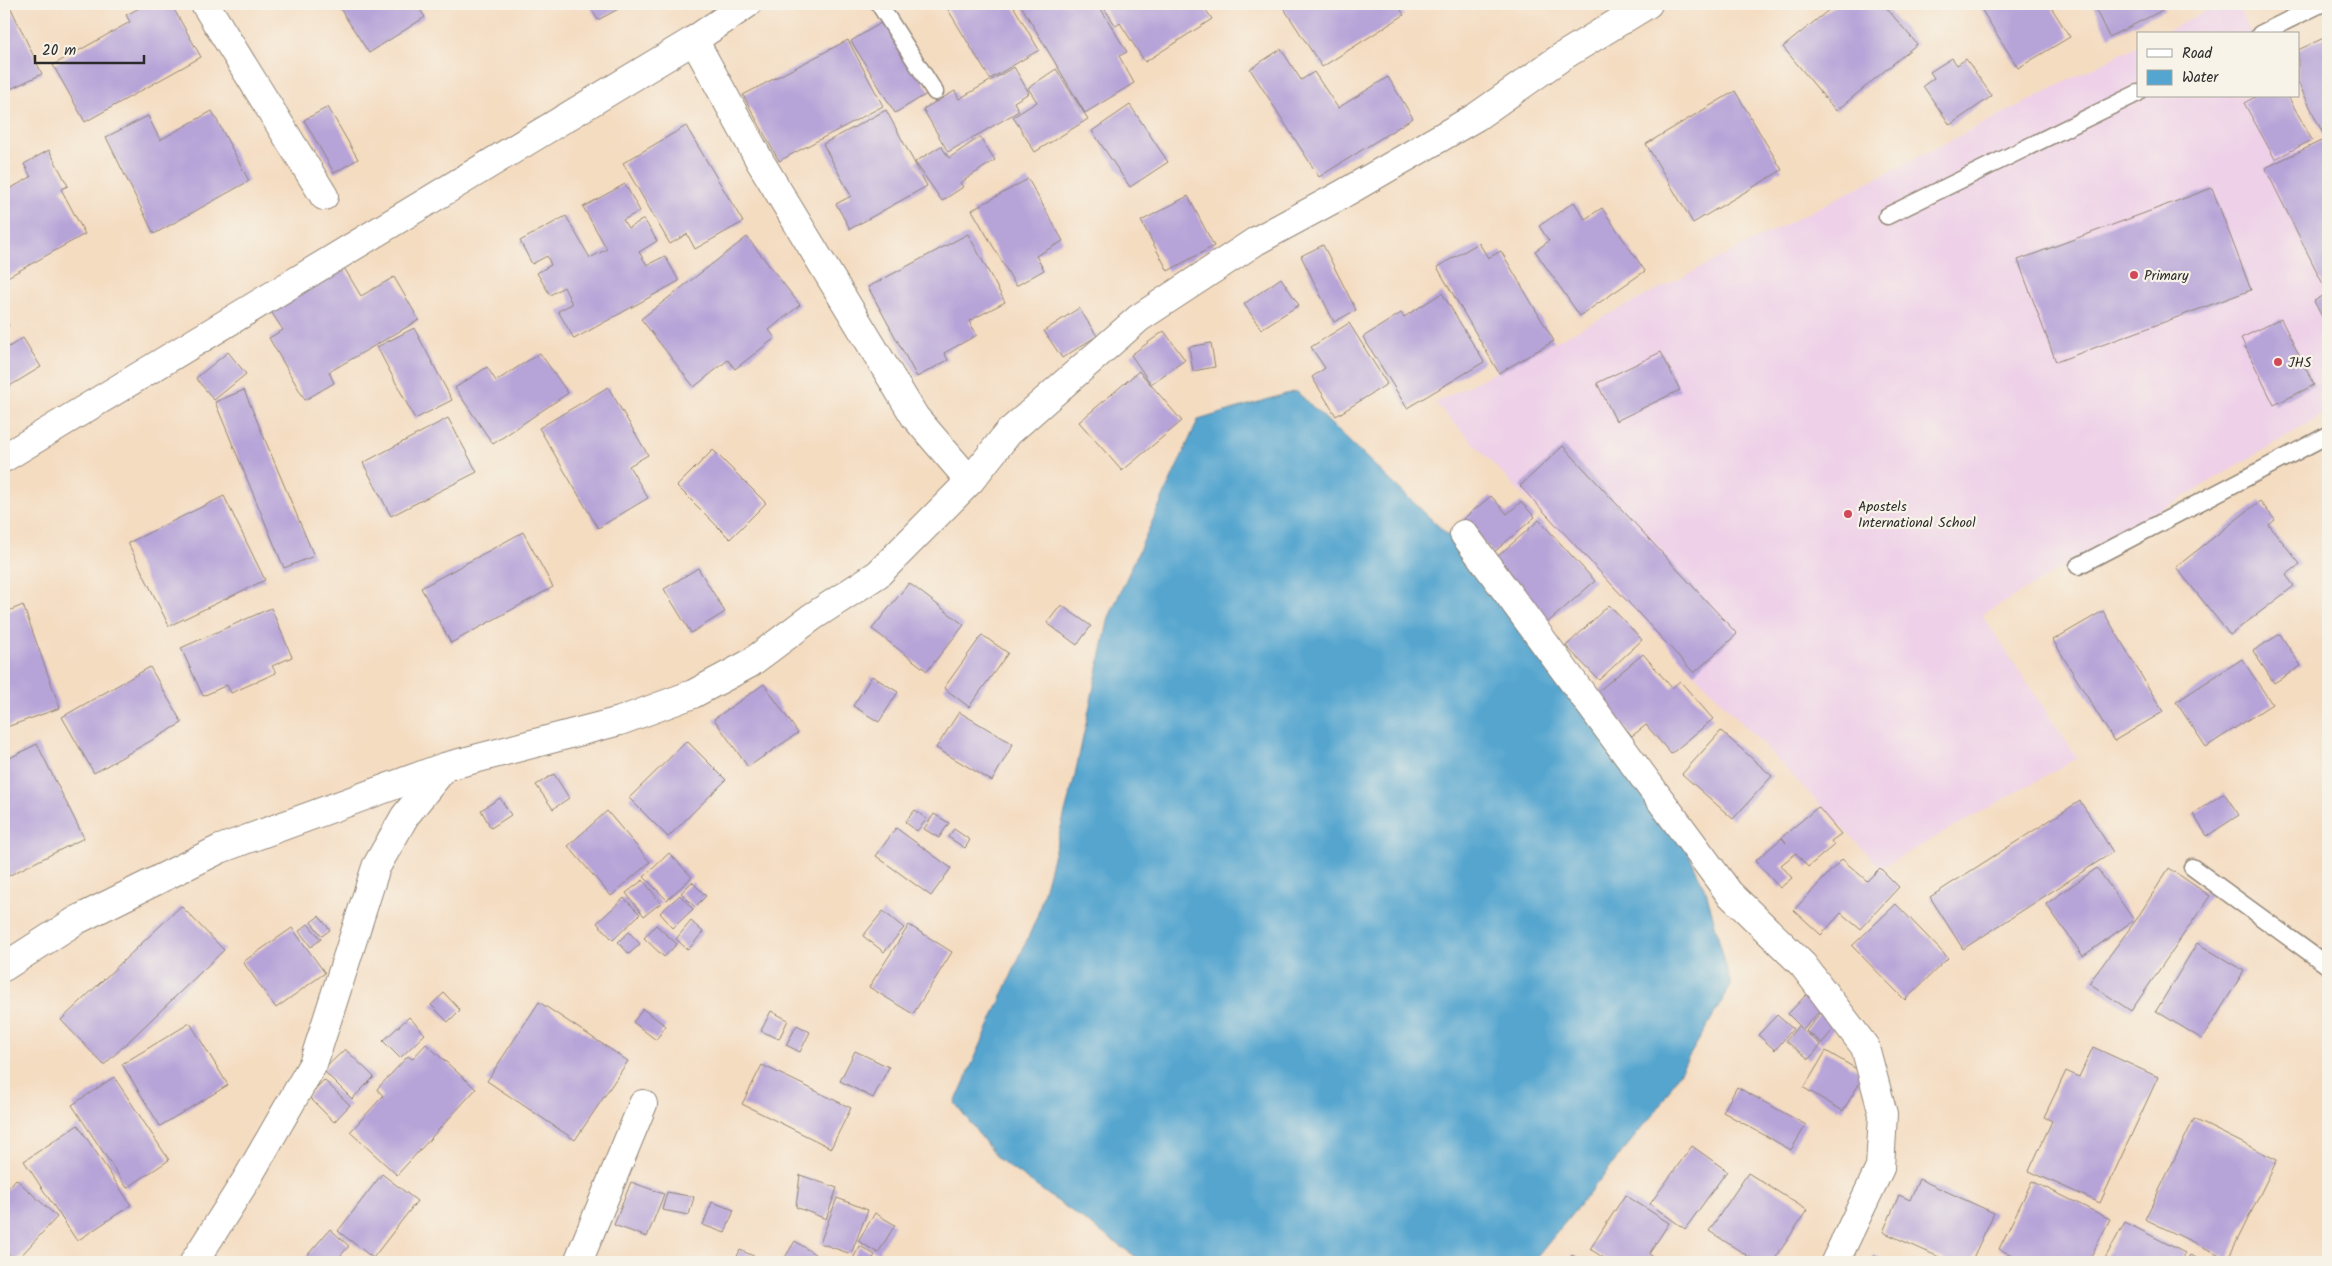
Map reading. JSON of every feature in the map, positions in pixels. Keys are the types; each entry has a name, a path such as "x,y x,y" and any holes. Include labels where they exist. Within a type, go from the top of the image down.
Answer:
{"street":[{"path":"205,4 324,196"},
{"path":"4,458 694,40 747,4"},
{"path":"4,967 77,920 220,848 444,767 620,721 693,694 749,664 812,617 878,574 970,481 1008,433 1139,318 1256,241 1341,195 1476,117 1563,56 1648,4"},
{"path":"694,40 761,163 915,417 970,481"},
{"path":"1464,534 1729,893 1803,965 1864,1047 1883,1114 1880,1168 1835,1262"},
{"path":"194,1262 248,1177 313,1064 376,866 405,816 444,767"},
{"path":"578,1262 643,1104"}],"lane":[{"path":"879,4 935,92"},
{"path":"2264,32 2321,4"},
{"path":"1887,216 2137,93"},
{"path":"2078,566 2328,435"},
{"path":"2192,867 2328,966"}],"shaded area":[{"path":"2220,4 2237,4 2250,32 2165,32"},
{"name":"Apostels International School","path":"2137,46 2137,98 2279,98 2328,209 2328,412 1982,615 2077,758 1881,868 1435,403"}],"water":[{"path":"1296,391 1486,571 1671,814 1707,894 1731,986 1659,1107 1533,1262 1143,1262 998,1159 955,1103 1037,917 1074,779 1109,617 1198,420"}],"building":[{"path":"4,4 9,4 42,74 4,92"},
{"path":"147,4 171,4 201,57 85,122 53,65 130,22 126,15"},
{"path":"337,4 416,4 425,17 369,53"},
{"path":"588,4 617,4 620,8 598,20"},
{"path":"954,4 1012,4 1039,50 990,79 947,8"},
{"path":"1020,4 1098,4 1127,52 1119,56 1134,83 1085,113"},
{"path":"1101,4 1202,4 1212,19 1145,62 1120,23 1116,26"},
{"path":"1281,4 1397,4 1404,15 1322,67"},
{"path":"1836,4 1883,4 1917,44 1836,111 1783,47"},
{"path":"1978,4 2049,4 2070,37 2018,68"},
{"path":"2093,4 2162,4 2165,9 2109,37"},
{"path":"886,20 930,92 895,113 851,41"},
{"path":"2328,36 2328,144 2300,86 2300,49"},
{"path":"848,40 883,106 779,161 743,95"},
{"path":"1281,49 1301,80 1314,72 1338,108 1388,77 1413,118 1319,177 1250,69"},
{"path":"1952,58 1957,65 1966,59 1992,96 1950,125 1923,86 1934,78 1930,72"},
{"path":"1014,67 1029,93 1014,102 1019,111 948,152 923,109 955,91 959,99"},
{"path":"1056,69 1088,119 1035,152 1013,117 1037,102 1028,88"},
{"path":"1735,91 1782,170 1693,223 1646,144"},
{"path":"2253,98 2289,98 2312,140 2275,159 2244,103"},
{"path":"1130,105 1168,162 1130,187 1092,131"},
{"path":"328,107 358,159 334,173 304,120"},
{"path":"886,110 927,186 850,229 836,204 851,196 823,144"},
{"path":"212,111 249,181 154,234 106,137 148,116 160,140"},
{"path":"686,126 743,222 695,249 687,234 670,244 623,163"},
{"path":"980,137 995,160 960,183 963,187 942,201 915,162 941,146 949,158"},
{"path":"2321,141 2328,155 2328,282 2323,284 2265,168"},
{"path":"49,150 68,186 61,189 85,234 4,279 4,192 31,177 24,164"},
{"path":"1028,179 1063,241 1036,256 1044,270 1016,286 972,210"},
{"path":"625,184 640,211 623,220 628,228 644,219 657,241 639,252 647,265 665,256 679,281 574,339 558,311 572,304 564,287 550,295 537,273 551,265 547,256 532,264 520,241 566,216 590,258 607,249 583,207"},
{"name":"Primary","path":"2212,188 2251,290 2056,362 2018,260"},
{"path":"1188,196 1214,246 1168,271 1141,221"},
{"path":"1574,202 1585,219 1602,208 1645,271 1580,316 1535,251 1549,241 1539,226"},
{"path":"968,234 1005,302 969,321 977,335 944,353 948,360 917,377 868,287"},
{"path":"747,237 800,305 769,330 775,338 735,369 728,360 694,387 641,319"},
{"path":"1479,243 1488,258 1501,251 1554,341 1499,373 1437,267"},
{"path":"1323,245 1356,310 1334,322 1301,256"},
{"path":"343,266 361,296 394,277 419,320 329,372 334,383 305,400 269,338 283,330 270,310"},
{"path":"1281,278 1299,305 1261,329 1244,304"},
{"path":"1442,293 1484,362 1407,408 1363,337 1401,313 1404,317"},
{"path":"2328,293 2328,329 2314,301"},
{"path":"1079,308 1097,336 1062,358 1044,331"},
{"path":"4,316 9,326 4,329"},
{"name":"JHS","path":"2281,319 2314,385 2274,405 2241,338"},
{"path":"1349,323 1387,384 1336,416 1312,377 1325,368 1311,347"},
{"path":"414,328 452,400 415,419 377,347"},
{"path":"1164,331 1185,360 1151,384 1131,355"},
{"path":"23,338 41,367 8,387 4,380 4,350"},
{"path":"1211,343 1215,367 1193,371 1189,347"},
{"path":"228,352 246,374 214,400 196,378"},
{"path":"1661,352 1680,390 1616,421 1597,383"},
{"path":"540,353 568,393 493,444 455,388 487,367 496,381"},
{"path":"1139,371 1182,421 1122,471 1079,422"},
{"path":"608,387 648,455 629,466 648,498 598,528 539,428"},
{"path":"244,390 314,556 284,568 215,402"},
{"path":"448,418 477,472 391,516 363,463"},
{"path":"1563,446 1737,634 1694,673 1520,486"},
{"path":"713,450 766,503 730,539 677,486"},
{"path":"224,496 265,580 169,626 128,543"},
{"path":"1491,496 1507,514 1521,502 1535,517 1493,553 1463,519"},
{"path":"2260,501 2275,520 2269,525 2300,564 2286,575 2294,586 2230,635 2176,567"},
{"path":"1539,520 1595,581 1547,623 1491,562"},
{"path":"523,532 553,587 451,643 421,588"},
{"path":"698,568 725,612 691,633 664,589"},
{"path":"909,583 964,625 927,671 872,629"},
{"path":"23,605 60,708 4,728 4,662 6,661 4,655 4,613"},
{"path":"1061,605 1091,626 1077,645 1047,623"},
{"path":"1609,605 1642,640 1599,680 1566,646"},
{"path":"271,608 292,657 272,666 276,673 231,693 227,685 203,696 181,648"},
{"path":"2103,611 2163,712 2114,741 2053,640"},
{"path":"2280,634 2301,666 2274,683 2253,651"},
{"path":"982,635 1008,653 969,707 944,688"},
{"path":"1643,654 1672,688 1680,681 1713,719 1671,754 1646,725 1632,736 1596,693"},
{"path":"2242,659 2272,704 2206,747 2176,702"},
{"path":"150,667 182,723 94,773 62,717"},
{"path":"872,676 898,692 879,722 853,706"},
{"path":"764,684 798,733 748,767 714,719"},
{"path":"959,712 1013,744 992,781 936,748"},
{"path":"1721,731 1772,776 1733,819 1682,774"},
{"path":"687,741 726,780 668,837 629,798"},
{"path":"37,744 84,838 4,878 4,761"},
{"path":"554,774 569,798 553,809 536,785"},
{"path":"2224,793 2239,815 2207,836 2193,814"},
{"path":"500,798 511,815 491,828 481,810"},
{"path":"2080,801 2113,852 1963,949 1930,897"},
{"path":"1818,807 1841,834 1831,841 1834,845 1808,867 1796,853 1781,865 1792,878 1780,888 1755,861 1782,838 1786,843 1782,837"},
{"path":"915,810 927,819 917,831 905,822"},
{"path":"607,811 650,862 611,896 568,846"},
{"path":"934,814 949,823 939,838 924,829"},
{"path":"896,828 951,868 931,896 876,856"},
{"path":"954,829 970,840 965,848 948,837"},
{"path":"669,853 692,877 667,900 644,877"},
{"path":"1842,859 1867,881 1880,868 1899,887 1860,929 1841,913 1821,935 1794,910"},
{"path":"2097,868 2134,920 2083,956 2046,904"},
{"path":"2169,868 2210,896 2131,1011 2089,983 2136,920"},
{"path":"643,880 661,903 644,916 626,893"},
{"path":"692,882 706,896 695,907 681,893"},
{"path":"680,895 693,909 673,928 660,913"},
{"path":"624,898 640,914 613,940 597,923"},
{"path":"1896,904 1948,958 1905,1000 1852,946"},
{"path":"181,906 224,950 104,1065 61,1020"},
{"path":"883,911 904,928 884,952 863,936"},
{"path":"319,916 330,930 322,936 311,922"},
{"path":"691,921 703,932 688,950 676,939"},
{"path":"308,924 321,939 311,947 299,931"},
{"path":"656,925 677,944 664,957 644,938"},
{"path":"909,925 952,952 913,1014 869,987"},
{"path":"292,928 325,973 276,1008 243,962"},
{"path":"629,932 640,944 629,954 618,942"},
{"path":"2197,943 2244,971 2202,1039 2156,1011"},
{"path":"444,993 460,1010 448,1022 431,1005"},
{"path":"1806,995 1822,1009 1803,1029 1788,1014"},
{"path":"539,1002 628,1061 575,1140 487,1081"},
{"path":"643,1009 666,1026 656,1040 633,1022"},
{"path":"771,1011 788,1020 779,1039 761,1031"},
{"path":"1820,1013 1836,1026 1822,1043 1806,1031"},
{"path":"1777,1015 1793,1029 1775,1050 1758,1035"},
{"path":"409,1017 425,1034 400,1058 383,1041"},
{"path":"190,1023 228,1085 160,1126 122,1064"},
{"path":"797,1025 810,1032 800,1052 786,1045"},
{"path":"1798,1026 1821,1045 1809,1059 1786,1041"},
{"path":"426,1044 476,1089 397,1175 350,1132 383,1096 377,1089 408,1056 412,1059"},
{"path":"2093,1047 2158,1077 2100,1203 2029,1171 2052,1121 2044,1117 2066,1071 2079,1077"},
{"path":"345,1049 374,1077 352,1099 323,1070"},
{"path":"855,1051 889,1067 873,1098 840,1081"},
{"path":"1826,1051 1865,1074 1843,1111 1804,1088"},
{"path":"762,1065 851,1108 831,1148 742,1104"},
{"path":"114,1077 169,1160 127,1188 72,1105"},
{"path":"324,1080 350,1105 334,1122 308,1096"},
{"path":"1737,1087 1806,1125 1791,1150 1723,1112"},
{"path":"2194,1119 2277,1160 2228,1259 2145,1219"},
{"path":"78,1125 131,1205 77,1241 24,1161"},
{"path":"1692,1146 1727,1171 1685,1229 1650,1204"},
{"path":"1748,1173 1807,1210 1773,1262 1757,1262 1709,1231"},
{"path":"382,1174 417,1201 373,1258 338,1231"},
{"path":"800,1175 837,1188 826,1219 796,1207"},
{"path":"16,1179 57,1217 16,1261 4,1250 4,1193"},
{"path":"1919,1179 1994,1213 1971,1262 1950,1262 1883,1232 1899,1195 1910,1200"},
{"path":"2032,1181 2110,1219 2088,1262 2027,1262 1999,1249"},
{"path":"631,1182 664,1194 647,1237 614,1225"},
{"path":"667,1192 694,1197 689,1215 662,1210"},
{"path":"1625,1195 1669,1223 1649,1254 1661,1262 1610,1262 1590,1249"},
{"path":"837,1198 868,1210 851,1254 820,1243"},
{"path":"712,1202 734,1210 725,1233 703,1225"},
{"path":"875,1213 895,1225 878,1253 858,1241"},
{"path":"2125,1222 2185,1253 2180,1262 2103,1262"},
{"path":"330,1229 349,1246 341,1255 350,1262 311,1262 305,1258"},
{"path":"795,1241 816,1255 811,1262 789,1262 784,1259"},
{"path":"860,1246 875,1255 870,1262 851,1262"},
{"path":"740,1250 758,1258 756,1262 729,1262 730,1259 735,1261"},
{"path":"1572,1255 1586,1262 1568,1262"},
{"path":"2190,1255 2205,1262 2186,1262"},
{"path":"1874,1256 1889,1262 1871,1262"},
{"path":"824,1259 844,1261 844,1262 823,1262"}],"place":[{"name":"Primary","path":"2134,275"},
{"name":"JHS","path":"2278,362"},
{"name":"Apostels International School","path":"1848,514"}]}
